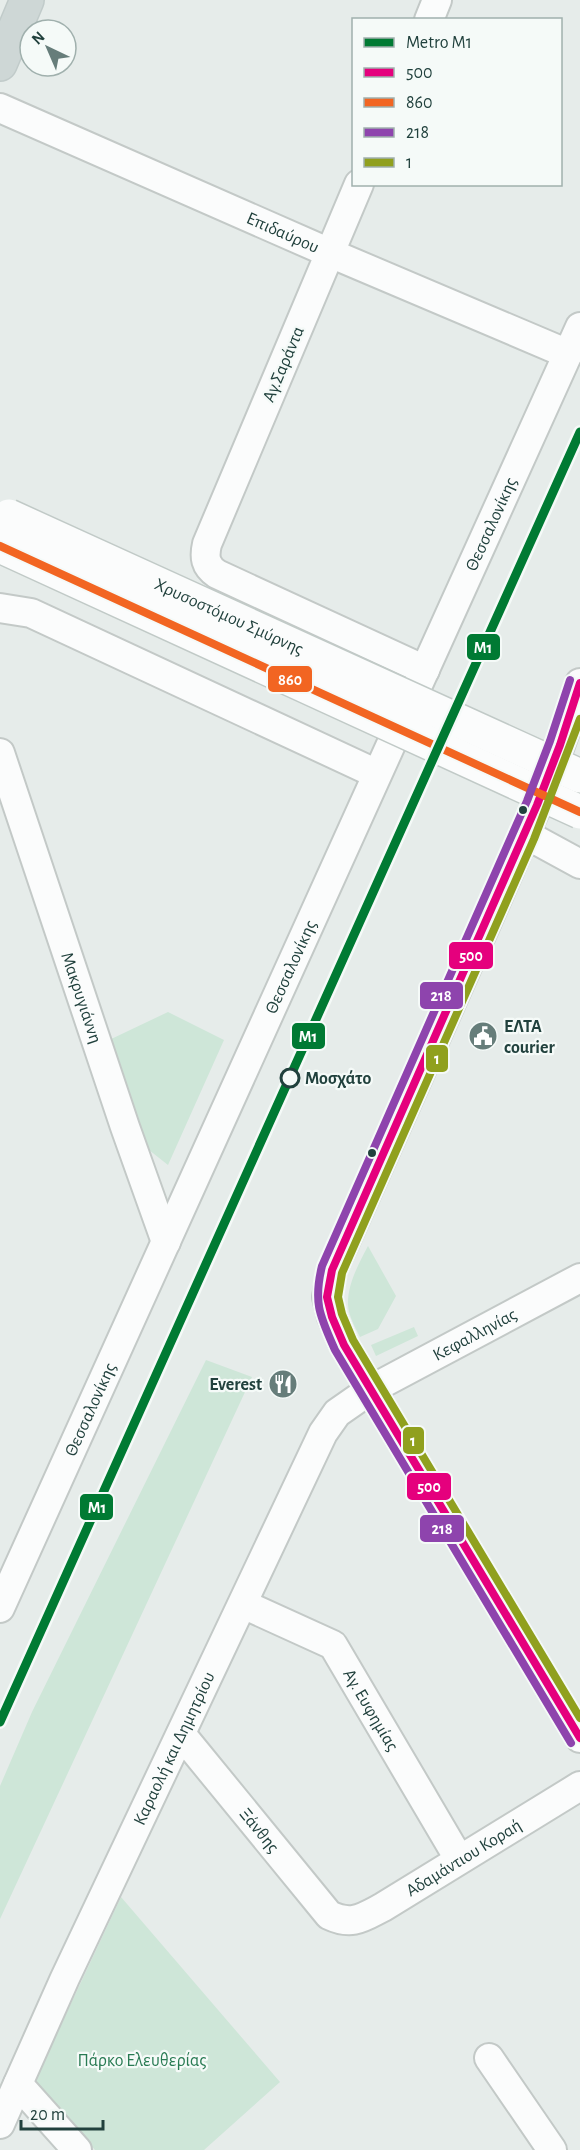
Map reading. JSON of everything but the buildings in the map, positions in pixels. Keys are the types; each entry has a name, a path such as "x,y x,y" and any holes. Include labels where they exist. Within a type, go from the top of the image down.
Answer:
{"main road":[{"path":"0,64 27,0"},
{"name":"Χρυσοστόμου Σμύρνης","path":"4,531 580,776"},
{"name":"Χρυσοστόμου Σμύρνης","path":"4,531 580,812"}],"street":[{"path":"430,18 437,0"},
{"name":"Επιδαύρου","path":"0,108 330,253 568,354"},
{"name":"Αγ.Σαράντα","path":"358,186 207,544 205,555 207,564 217,574 425,670"},
{"name":"Θεσσαλονίκης","path":"0,1608 580,327"},
{"path":"0,608 31,613 377,774"},
{"path":"580,683 572,712 525,834 332,1270 327,1297 330,1311 344,1345 580,1738"},
{"name":"Μακρυγιάννη","path":"0,753 125,1127 166,1242"},
{"path":"525,834 580,864"},
{"name":"Κεφαλληνίας","path":"370,1390 580,1278"},
{"name":"Καραολή και Δημητρίου","path":"0,2124 65,1978 323,1433 337,1413 370,1390"},
{"name":"Αγ. Ευφημίας","path":"243,1604 333,1646 459,1859"},
{"name":"Ξάνθης","path":"181,1734 329,1915 342,1921"},
{"name":"Αδαμάντιου Κοραή","path":"342,1921 360,1919 383,1907 580,1786"},
{"path":"489,2058 552,2150"},
{"path":"18,2084 77,2150"}],"green space":[{"path":"168,1012 224,1040 168,1165 144,1146 107,1041"},
{"path":"368,1246 396,1296 378,1329 360,1337 352,1322 348,1297 354,1274"},
{"path":"414,1327 418,1336 376,1356 371,1345"},
{"path":"206,1360 252,1377 0,1919 0,1786 32,1712"},
{"name":"Πάρκο Ελευθερίας","path":"121,1897 280,2082 204,2150 95,2150 35,2080"}],"metro line":[{"name":"Μ1","path":"0,1722 580,432"}],"transit line":[{"name":"860","path":"0,546 580,812"},
{"name":"218","path":"570,680 527,801 322,1266 318,1300 322,1318 335,1350 571,1743"},
{"name":"500","path":"580,683 537,805 332,1270 327,1297 332,1317 344,1345 580,1738"},
{"name":"1","path":"580,719 534,839 342,1273 338,1297 342,1314 353,1340 580,1718"}],"place":[{"name":"ΕΛΤΑ courier","path":"483,1036"},
{"name":"Μοσχάτο","path":"290,1078"},
{"name":"Everest","path":"283,1384"}]}
